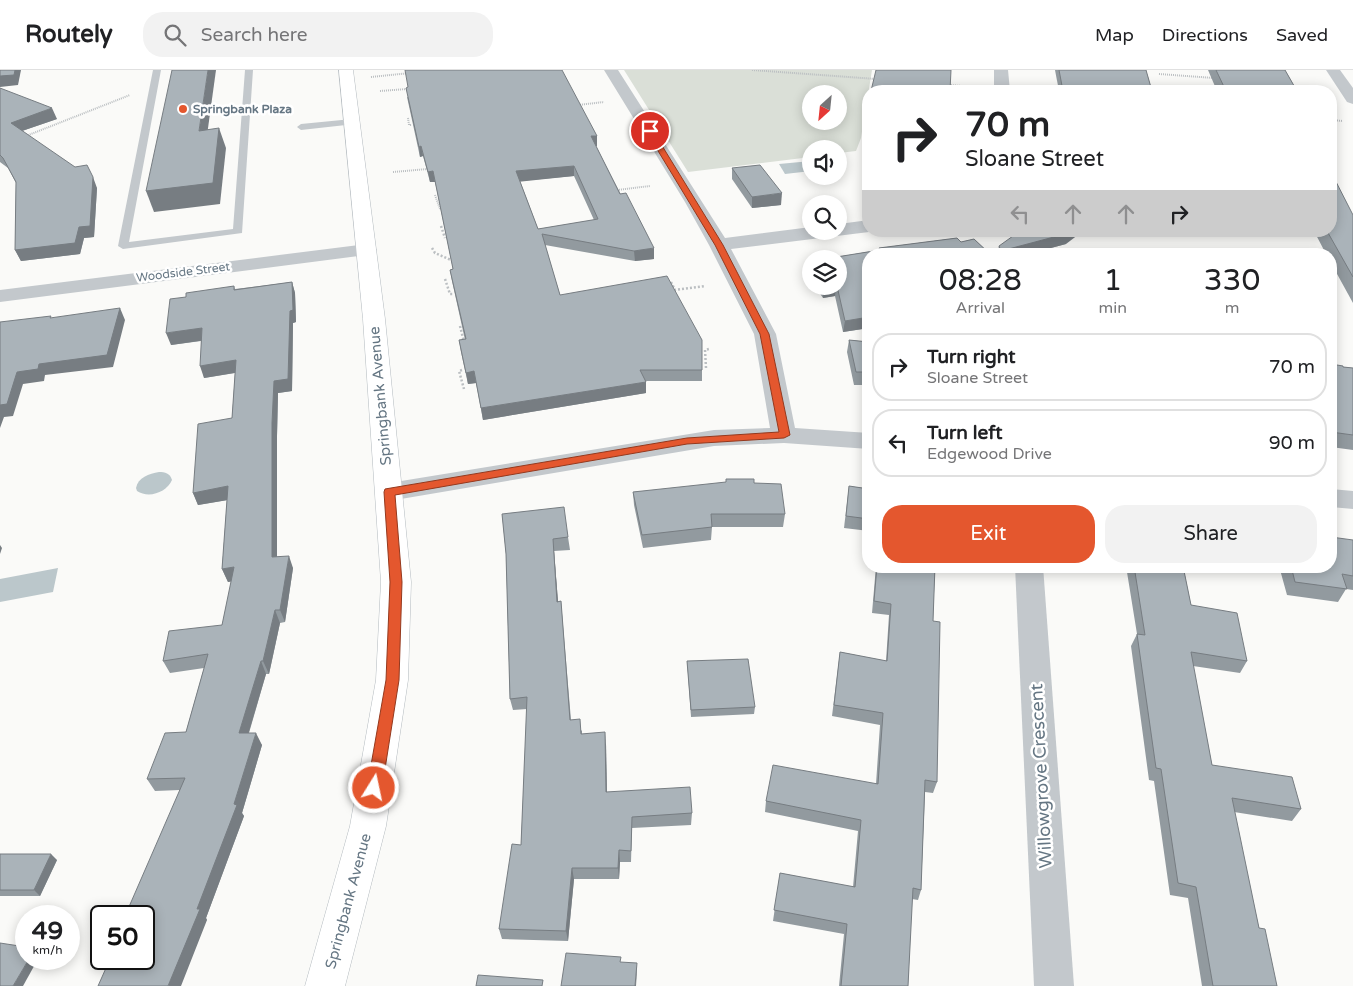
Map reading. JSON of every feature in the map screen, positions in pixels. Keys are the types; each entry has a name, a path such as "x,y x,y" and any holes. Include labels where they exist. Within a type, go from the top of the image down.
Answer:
{"main road":[{"name":"Springbank Avenue","path":"325,986 363,850 392,680 396,582 366,250 346,75"}],"street":[{"path":"611,70 685,187 719,245 764,334 784,435"},
{"path":"1001,70 1002,85"},
{"path":"1333,70 1353,99"},
{"path":"847,229 862,227"},
{"path":"719,245 802,234"},
{"name":"Woodside Street","path":"0,296 366,250"},
{"path":"389,492 687,441 784,435 862,441"},
{"path":"1337,499 1353,500"},
{"name":"Willowgrove Crescent","path":"1029,573 1054,986"}],"lane":[{"path":"157,70 123,246 238,231 248,70"},
{"path":"301,127 352,122"}],"path":[{"path":"752,70 877,79"},
{"path":"346,75 416,73"},
{"path":"1159,74 1222,78"},
{"path":"944,84 954,85"},
{"path":"18,139 154,86"},
{"path":"380,91 407,89"},
{"path":"576,105 605,102"},
{"path":"581,110 585,104"},
{"path":"408,118 409,125 412,125"},
{"path":"393,172 435,168"},
{"path":"617,190 650,186"},
{"path":"436,195 440,209"},
{"path":"441,226 445,238"},
{"path":"432,248 435,253 451,260"},
{"path":"445,279 450,294 453,294"},
{"path":"671,282 675,290 705,286"},
{"path":"460,326 465,344"},
{"path":"706,368 706,350 709,349"},
{"path":"462,370 459,371 464,389"}],"shaded area":[{"path":"624,70 872,70 870,85 862,85 862,132 856,151 847,152 847,140 802,140 802,158 688,172"},
{"path":"802,162 802,172 785,174 779,164"},
{"path":"159,472 167,473 172,480 166,488 152,494 137,491 136,488 139,481 148,475"},
{"path":"58,568 53,592 0,602 0,579"}],"building":[{"path":"0,70 15,70 14,75 0,76"},
{"name":"Springbank Plaza","path":"172,70 208,70 199,131 219,128 213,183 146,191"},
{"path":"405,70 562,70 597,136 591,136 620,194 626,193 654,248 634,251 542,234 560,295 667,276 702,340 702,370 640,370 646,382 481,408 474,371 466,373 459,340 466,339 450,270 453,269 433,171 428,172 421,146 419,147 406,88 408,87","holes":["574,166 598,219 538,229 516,171"]},
{"path":"876,70 951,70 950,85 872,85"},
{"path":"1059,70 1146,70 1150,85 1062,85"},
{"path":"1216,70 1285,70 1294,85 1223,85"},
{"path":"0,88 52,108 11,123 75,167 87,165 93,177 90,226 79,227 75,243 15,250 16,182 0,155"},
{"path":"760,165 782,193 752,197 732,168"},
{"path":"1337,184 1353,215 1353,277 1330,237 1337,237"},
{"path":"1012,237 1054,237 1012,248 1000,248 999,246"},
{"path":"957,238 961,242 974,239 984,248 879,248"},
{"path":"862,253 862,318 845,321 839,295 847,295 847,255"},
{"path":"292,282 293,310 290,311 288,379 274,381 272,423 272,557 289,556 280,610 275,610 263,661 261,661 239,733 256,733 234,804 237,805 197,909 200,909 168,986 98,986 105,970 155,970 155,905 130,905 185,778 147,779 165,733 186,732 208,654 163,661 169,631 222,625 234,567 222,569 228,486 193,493 198,424 232,418 236,360 200,366 202,328 166,333 170,299 186,297 186,293 234,286 234,290"},
{"path":"120,308 107,355 39,364 38,369 17,372 7,404 0,405 0,322 51,316 50,318"},
{"path":"849,340 862,341 862,372 856,372"},
{"path":"1337,365 1353,368 1353,435 1337,433"},
{"path":"726,479 754,479 754,483 781,484 785,514 711,514 712,527 642,535 633,492 726,482"},
{"path":"849,486 862,488 862,518 846,516"},
{"path":"564,507 568,537 553,539 557,602 561,601 570,720 580,719 581,734 605,732 606,792 690,787 692,813 632,817 631,851 619,850 618,868 572,868 566,931 499,929 512,844 521,845 527,697 510,699 506,554 502,514"},
{"path":"1337,538 1353,540 1353,576 1342,574 1347,589 1295,582 1293,573 1337,573"},
{"path":"876,573 935,573 933,621 940,622 937,782 925,780 921,890 913,888 908,986 841,986 847,924 774,910 780,873 855,887 861,820 766,801 773,765 878,784 883,713 834,705 840,652 887,661 891,604 874,601"},
{"path":"1135,573 1184,573 1191,605 1237,613 1247,661 1191,652 1212,765 1292,777 1301,809 1232,798 1259,928 1265,929 1277,986 1213,986 1196,887 1178,883 1161,769 1156,768 1137,634 1145,635"},
{"path":"748,659 755,707 691,710 687,661"},
{"path":"0,854 51,854 34,890 0,890"},
{"path":"0,943 15,945 15,970 22,970 13,986 0,986"},
{"path":"566,953 621,957 620,962 637,963 635,986 561,986"},
{"path":"478,975 543,980 542,986 476,986"}],"place":[{"name":"Springbank Plaza","path":"183,109"}],"route":[{"path":"374,788 392,680 396,582 389,492 687,441 784,435 764,334 719,245 650,131"}]}
